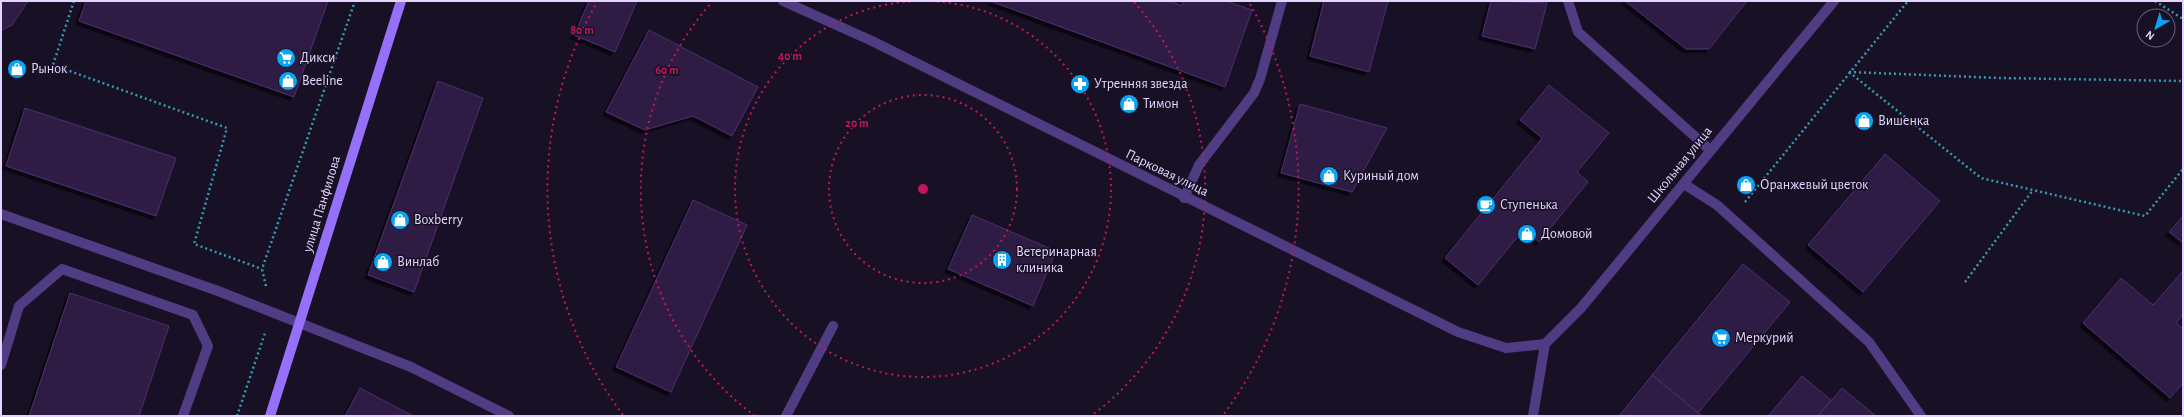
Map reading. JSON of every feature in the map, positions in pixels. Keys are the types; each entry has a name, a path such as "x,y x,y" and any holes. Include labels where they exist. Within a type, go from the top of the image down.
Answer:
{"main road":[{"name":"улица Панфилова","path":"270,416 401,1"}],"street":[{"name":"Парковая улица","path":"783,1 872,41 1184,198 1458,332 1506,348 1545,344"},
{"path":"1184,198 1199,165 1254,93 1260,79 1282,1"},
{"path":"1568,1 1578,32 1710,150"},
{"name":"Школьная улица","path":"1545,344 1581,308 1834,1"},
{"path":"1684,184 1717,205 1869,342 1920,416"},
{"path":"1,214 218,291 410,367 509,416"},
{"path":"1,365 19,306 62,269 193,315 208,346 183,416"},
{"path":"786,416 833,326"},
{"path":"1533,416 1545,344"}],"path":[{"path":"74,1 52,65 226,128 194,244 262,268"},
{"path":"238,416 272,313 262,268 355,1"},
{"path":"1732,218 1908,1"},
{"path":"2154,1 2183,19"},
{"path":"1849,72 2000,78 2183,81"},
{"path":"1849,72 1981,178 2145,216 2183,169"},
{"path":"1965,282 2033,190"}],"building":[{"path":"1,1 28,1 12,25 1,31"},
{"path":"86,1 328,1 294,97 79,21"},
{"path":"589,1 637,1 615,52 574,35"},
{"path":"990,1 1169,1 1182,6 1183,1 1226,1 1252,10 1225,87"},
{"path":"1324,1 1388,1 1369,72 1310,56"},
{"path":"1491,1 1547,3 1535,49 1482,36"},
{"path":"1625,1 1747,1 1709,49 1686,49"},
{"path":"649,30 758,87 732,136 693,116 645,130 606,112"},
{"path":"438,81 483,98 414,292 368,275"},
{"path":"1549,85 1609,133 1577,172 1588,182 1539,242 1524,229 1478,285 1445,258 1542,138 1520,120"},
{"path":"1300,104 1387,128 1352,192 1281,173"},
{"path":"25,108 176,158 156,216 6,166"},
{"path":"1885,154 1940,201 1863,292 1808,245"},
{"path":"693,200 747,225 671,392 616,367"},
{"name":"Ветеринарная клиника","path":"972,215 1056,251 1033,306 948,269"},
{"path":"2183,216 2183,243 2169,232"},
{"name":"Меркурий","path":"1743,264 1790,302 1698,413 1652,375"},
{"path":"2183,271 2183,315 2176,323 2183,329 2183,383 2170,398 2083,323 2121,278 2153,305"},
{"path":"70,293 169,326 139,416 29,416"},
{"path":"1652,375 1702,416 1619,416"},
{"path":"1802,376 1831,400 1818,416 1768,416"},
{"path":"360,388 413,416 345,416"},
{"path":"1842,388 1876,416 1818,416"}],"place":[{"name":"Дикси","path":"286,58"},
{"name":"Рынок","path":"17,69"},
{"name":"Beeline","path":"288,81"},
{"name":"Утренняя звезда","path":"1080,84"},
{"name":"Тимон","path":"1129,104"},
{"name":"Вишенка","path":"1864,121"},
{"name":"Куриный дом","path":"1329,176"},
{"name":"Оранжевый цветок","path":"1746,185"},
{"name":"Ступенька","path":"1486,205"},
{"name":"Boxberry","path":"400,220"},
{"name":"Домовой","path":"1527,234"},
{"name":"Ветеринарная клиника","path":"1002,260"},
{"name":"Винлаб","path":"383,262"},
{"name":"Меркурий","path":"1721,338"}]}
